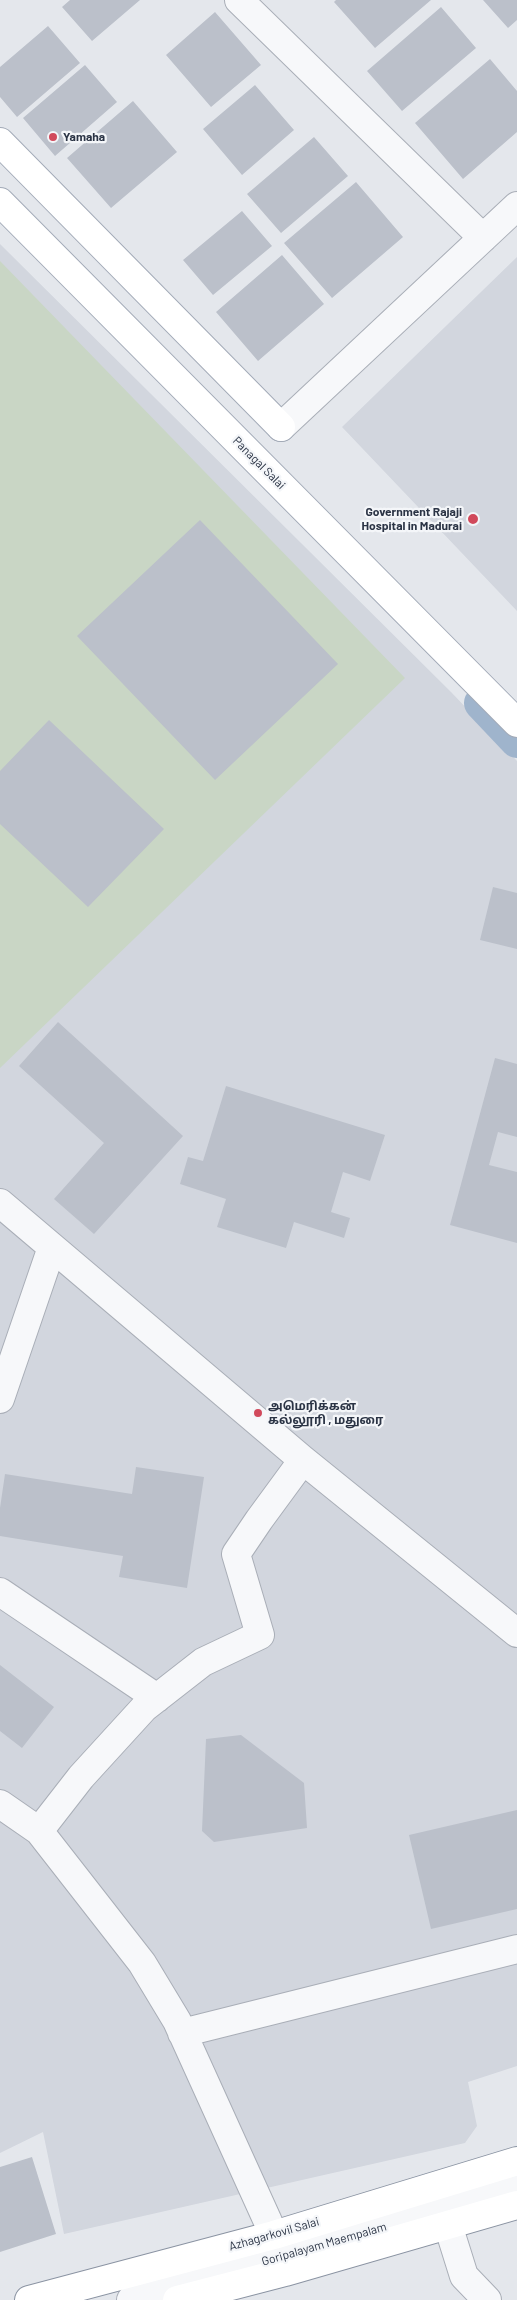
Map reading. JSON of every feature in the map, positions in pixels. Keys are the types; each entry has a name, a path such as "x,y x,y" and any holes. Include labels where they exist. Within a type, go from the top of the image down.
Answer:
{"main road":[{"path":"0,142 281,427"},
{"name":"Panagal Salai","path":"0,202 517,723"},
{"name":"Azhagarkovil Salai","path":"30,2300 274,2235 517,2161"},
{"path":"177,2300 285,2272 517,2205"}],"street":[{"path":"239,0 483,238"},
{"path":"281,427 517,206"},
{"path":"0,1203 303,1460 517,1633"},
{"path":"0,1399 52,1247"},
{"path":"39,1831 81,1777 144,1708 203,1662 260,1635 236,1554 303,1460"},
{"path":"0,1592 157,1698"},
{"path":"0,1804 39,1831 142,1963 182,2033 274,2235"},
{"path":"182,2033 517,1949"},
{"name":"Goripalayam Maempalam","path":"131,2300 517,2188"},
{"path":"448,2225 464,2276 487,2300"}],"shaded area":[{"name":"அமெரிக்கன் கல்லூரி , மதுரை","path":"0,244 451,692 517,761 517,2066 468,2082 477,2126 465,2143 64,2234 43,2132 0,2153"},
{"name":"Government Rajaji Hospital in Madurai","path":"517,257 517,611 342,427"}],"green space":[{"path":"0,261 405,678 0,1068"}],"building":[{"path":"70,0 140,0 92,41 62,7"},
{"path":"336,0 431,0 375,48 334,2"},
{"path":"483,0 517,0 517,20 508,28"},
{"path":"441,7 476,48 402,111 367,71"},
{"path":"215,12 261,65 211,107 166,55"},
{"path":"48,26 80,63 17,117 0,97 0,67"},
{"path":"490,59 517,91 517,132 463,179 415,123"},
{"path":"85,65 117,102 55,156 23,118"},
{"path":"255,85 294,130 242,175 203,129"},
{"path":"133,101 177,152 111,208 67,158"},
{"path":"314,137 348,176 281,233 247,194"},
{"path":"356,182 403,237 332,298 284,243"},
{"path":"242,211 272,246 213,295 183,260"},
{"path":"282,255 324,304 258,361 216,312"},
{"path":"200,520 338,664 215,780 77,636"},
{"path":"49,720 164,829 88,907 0,824 0,771"},
{"path":"493,887 517,893 517,949 480,940"},
{"path":"58,1022 183,1136 94,1234 54,1199 104,1143 19,1066"},
{"path":"495,1058 517,1064 517,1137 498,1132 489,1165 517,1172 517,1243 450,1225"},
{"path":"226,1086 385,1135 370,1181 343,1172 331,1212 350,1218 344,1238 294,1222 286,1248 217,1227 226,1199 180,1184 188,1157 203,1161"},
{"path":"136,1467 204,1477 187,1588 119,1577 123,1556 0,1536 0,1508 5,1474 132,1494"},
{"path":"0,1665 54,1707 22,1748 0,1731"},
{"path":"241,1735 304,1783 307,1828 214,1842 202,1831 206,1739"},
{"path":"517,1810 517,1909 431,1929 409,1835"},
{"path":"32,2157 56,2234 0,2252 0,2167"}],"waterway":[{"path":"481,703 517,741"}],"place":[{"name":"Yamaha","path":"53,137"},
{"name":"Government Rajaji Hospital in Madurai","path":"473,519"},
{"name":"அமெரிக்கன் கல்லூரி , மதுரை","path":"258,1413"}]}
